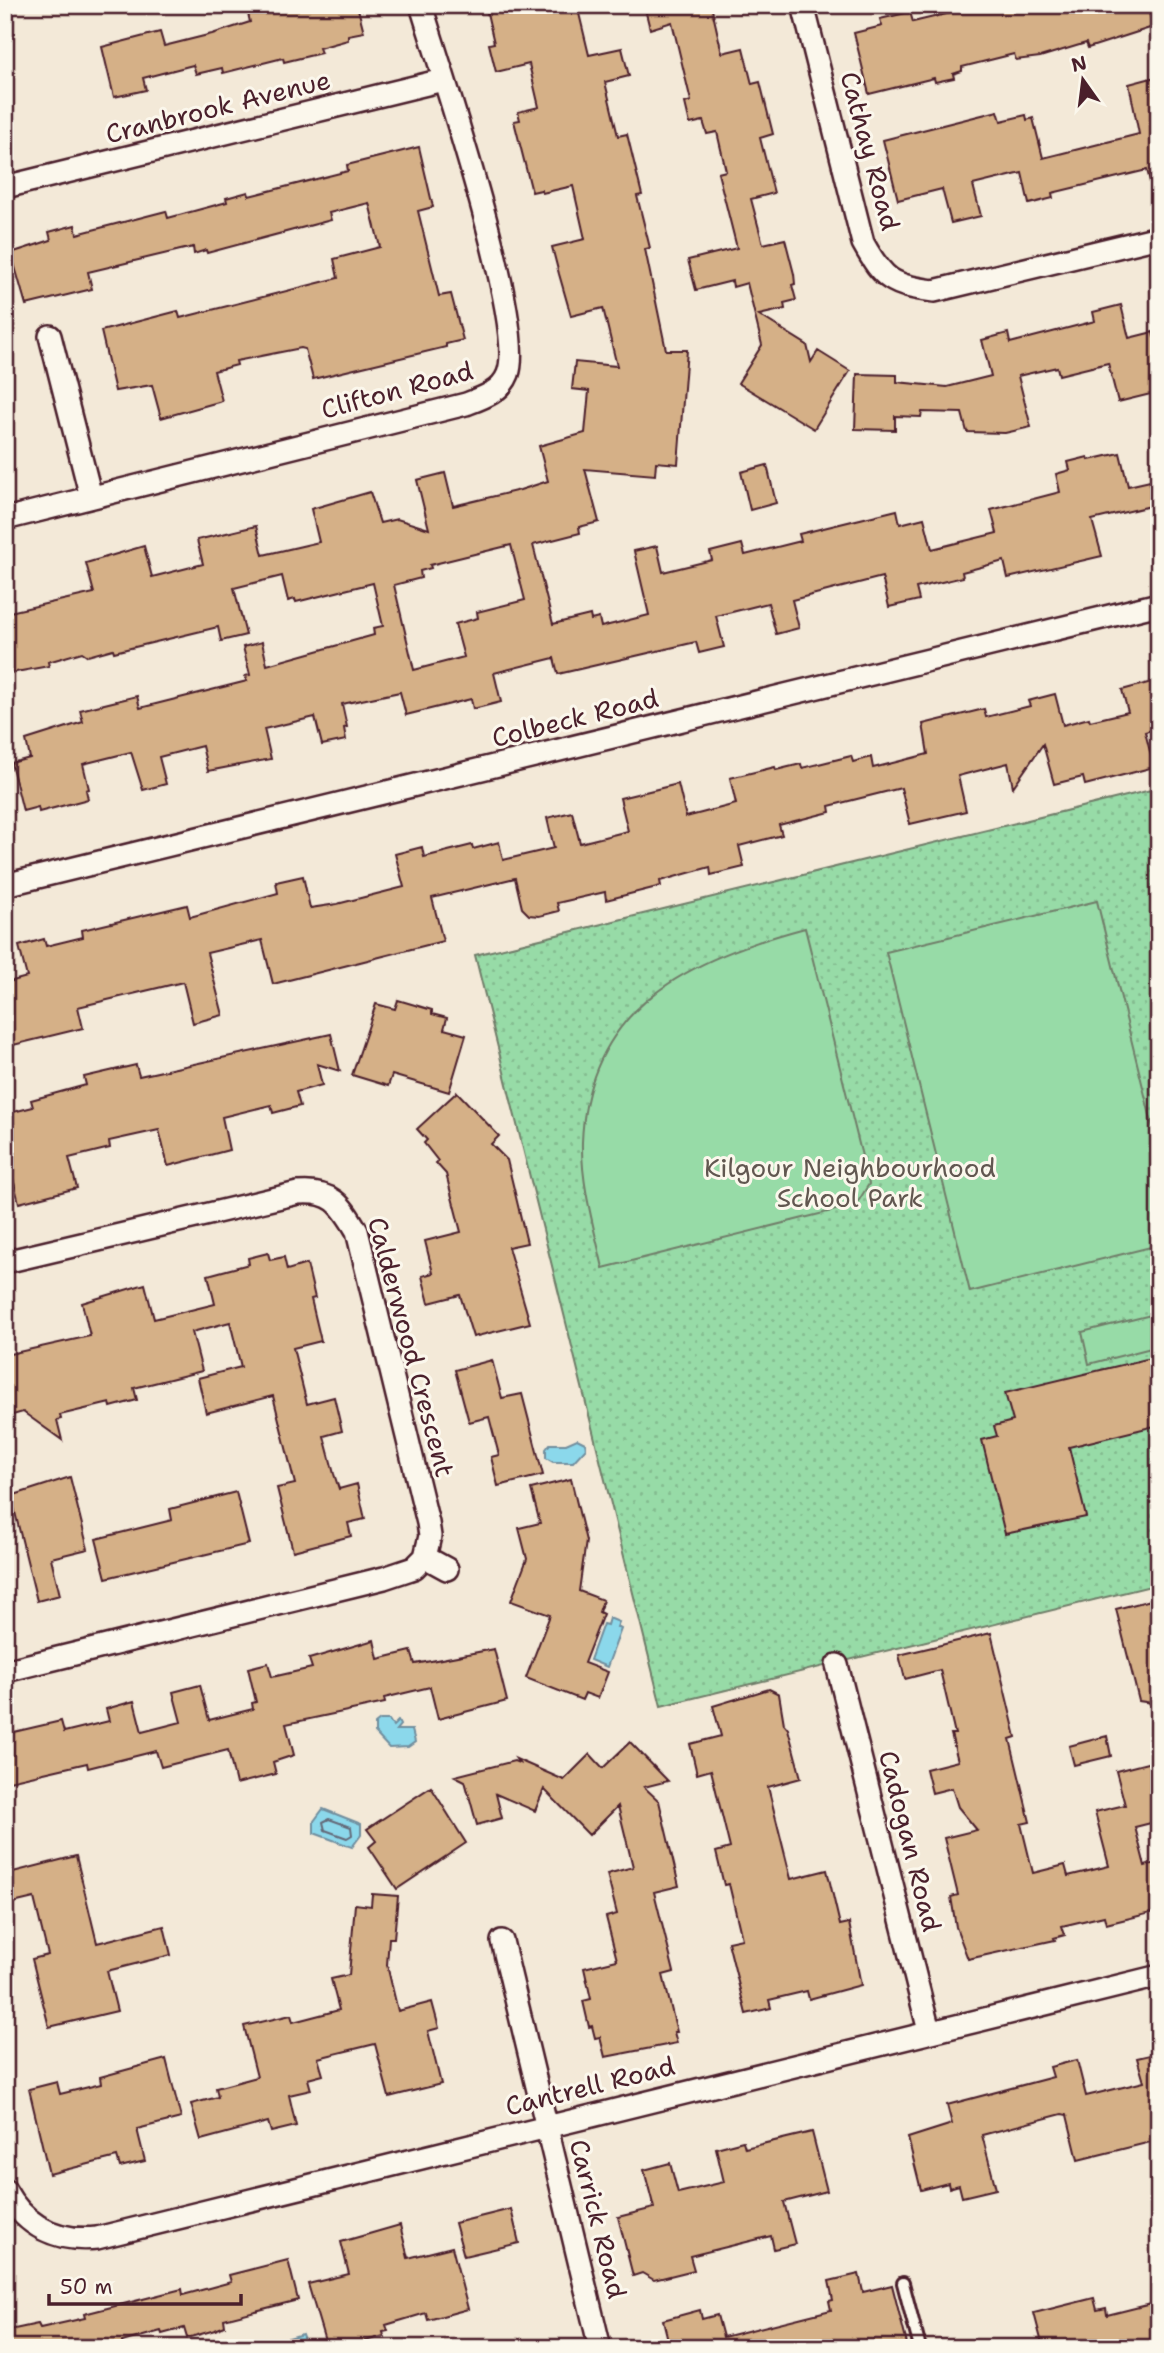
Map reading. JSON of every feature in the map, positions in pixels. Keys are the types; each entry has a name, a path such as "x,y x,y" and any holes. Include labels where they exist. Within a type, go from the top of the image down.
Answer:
{"street":[{"name":"Clifton Road","path":"5,519 466,404 495,391 504,382 510,366 508,321 482,210 421,5"},
{"name":"Cathay Road","path":"803,5 863,243 875,265 899,286 934,291 1159,237"},
{"name":"Cranbrook Avenue","path":"5,187 443,80"},
{"path":"50,336 91,497"},
{"name":"Colbeck Road","path":"5,886 1159,604"},
{"name":"Calderwood Crescent","path":"5,1262 298,1192 317,1191 337,1202 357,1231 392,1367 430,1536 425,1557"},
{"path":"5,1671 384,1578 414,1568 425,1557 447,1569"},
{"name":"Cadogan Road","path":"837,1665 929,2031"},
{"name":"Carrick Road","path":"502,1941 600,2348"},
{"name":"Cantrell Road","path":"5,2190 22,2213 37,2226 68,2238 97,2238 1159,1976"}],"lane":[{"path":"904,2283 920,2348"}],"green space":[{"name":"Kilgour Neighbourhood School Park","path":"1159,788 1159,1584 661,1706 475,955"},
{"path":"1097,901 1159,1152 1159,1245 970,1292 886,952"},
{"path":"805,928 869,1184 856,1205 603,1268 586,1190 582,1142 588,1095 603,1056 624,1023 652,996 685,973 722,955"},
{"path":"1159,1313 1159,1346 1089,1364 1082,1332"}],"water":[{"path":"577,1439 585,1443 586,1448 573,1462 553,1462 546,1458 546,1449 550,1444 566,1444"},
{"path":"609,1618 619,1622 617,1627 621,1629 607,1667 590,1660 603,1624 607,1625"},
{"path":"380,1720 389,1720 393,1726 398,1721 400,1725 396,1730 412,1730 415,1742 408,1747 389,1748 375,1733 375,1724"},
{"path":"323,1809 361,1824 361,1835 352,1847 314,1833 314,1821"},
{"path":"302,2334 307,2348 263,2348 263,2346"}],"building":[{"path":"246,5 357,5 364,32 348,35 348,40 319,48 321,53 284,62 283,58 223,73 222,68 196,74 193,65 143,78 146,90 114,97 102,47 160,32 164,46 212,34 250,22"},
{"path":"519,5 577,5 589,55 622,48 629,76 605,82 618,136 627,134 642,195 637,196 650,248 645,249 666,350 687,350 678,464 656,462 655,475 585,469 599,522 579,527 580,533 533,545 553,624 590,615 591,620 599,618 601,627 649,615 634,551 657,546 663,572 712,560 710,552 742,544 745,555 801,541 799,534 897,510 900,524 924,518 932,549 997,533 991,510 1060,492 1056,474 1070,470 1068,462 1088,457 1089,460 1120,453 1128,486 1159,479 1159,504 1092,520 1102,556 1008,578 1004,561 962,572 963,577 916,588 919,600 889,607 882,577 792,600 799,628 776,634 768,603 716,616 724,647 699,653 696,642 558,674 554,658 494,673 501,702 473,709 471,699 406,715 400,692 342,704 347,727 344,728 346,740 322,745 315,717 264,729 271,759 208,771 202,746 159,757 166,784 143,790 131,752 83,764 89,789 86,790 88,799 39,812 38,807 23,811 11,763 30,758 26,740 83,722 80,710 137,696 140,708 247,681 245,676 250,675 243,647 262,642 267,665 374,635 373,628 383,626 373,583 296,602 295,599 288,601 282,576 234,588 246,635 221,641 218,627 114,652 113,649 88,656 82,652 48,662 49,666 5,674 5,613 94,593 86,563 144,546 152,577 203,564 197,540 256,526 263,555 319,542 311,509 370,492 380,523 397,519 429,529 417,480 445,473 453,506 520,490 548,481 539,446 585,433 589,391 572,389 575,362 617,366 603,308 571,316 552,247 585,239 573,186 542,193 541,190 532,192 514,121 520,120 518,112 539,107 529,64 496,72 489,44 494,43 487,13","holes":["511,545 525,600 477,612 478,618 455,624 464,657 414,670 394,585 421,578 420,571 431,568 430,565"]},
{"path":"644,5 711,5 722,53 743,48 752,84 760,82 773,134 760,138 774,193 751,199 763,244 785,239 794,274 795,284 792,285 796,300 784,303 785,309 759,315 807,345 811,362 818,351 850,371 814,429 738,383 762,345 747,283 733,287 732,281 696,290 688,260 737,248 718,173 726,171 717,132 707,134 703,121 690,124 685,103 691,101 672,22 650,29"},
{"path":"954,5 981,5 982,11 1006,5 1147,5 1153,27 1088,48 1086,43 1040,57 1016,60 1014,54 962,67 962,71 953,74 954,78 935,82 934,78 869,94 854,33 882,26 880,19 910,12 913,22 955,12"},
{"path":"1159,76 1159,184 1151,185 1147,170 1052,193 1053,198 1029,204 1022,173 973,185 981,216 951,223 942,189 898,200 883,140 998,111 1001,121 1026,115 1027,120 1033,118 1043,158 1139,134 1129,84"},
{"path":"419,147 433,207 418,211 439,296 451,294 463,340 446,344 446,347 313,379 305,349 301,348 236,361 237,365 214,371 222,401 161,418 152,385 115,391 101,331 178,311 180,318 338,278 334,259 380,247 369,203 329,213 331,220 207,253 206,250 194,254 193,247 88,272 92,289 26,305 11,253 51,240 49,232 75,225 77,234 166,211 168,218 227,202 226,198 248,192 249,196 348,171 347,165"},
{"path":"1121,305 1129,338 1153,332 1154,337 1159,336 1159,392 1118,402 1108,363 1059,375 1057,367 1018,376 1031,427 1005,433 967,432 962,413 922,412 921,417 895,416 895,430 855,429 857,374 897,375 897,382 947,387 991,376 982,340 1008,333 1010,343 1095,321 1093,312"},
{"path":"767,465 776,503 750,510 741,472"},
{"path":"1159,680 1159,728 1145,732 1154,767 1085,785 1083,777 1054,784 1043,744 1013,787 1008,763 958,776 966,811 910,824 901,788 829,806 830,812 779,825 782,835 739,846 744,867 711,875 710,867 660,881 661,886 606,900 605,892 557,903 559,911 539,916 529,915 522,908 515,878 432,898 443,941 273,984 262,940 207,953 223,1015 193,1023 183,982 78,1007 83,1028 5,1047 5,983 27,977 19,946 44,939 46,946 83,937 82,930 187,905 190,917 278,893 276,882 303,876 310,908 337,904 404,887 395,854 422,847 424,857 472,845 473,849 499,842 503,860 554,848 547,818 572,812 580,843 628,831 620,798 678,784 686,817 736,804 730,778 775,767 776,770 801,764 802,768 851,756 853,762 871,757 873,768 928,754 923,724 984,709 986,717 1030,706 1028,701 1055,694 1063,725 1089,718 1090,721 1128,712 1122,690"},
{"path":"398,1000 432,1010 432,1014 447,1018 444,1029 466,1035 449,1092 392,1075 388,1086 352,1075 376,1004 395,1009"},
{"path":"331,1034 340,1071 317,1064 322,1085 296,1092 300,1106 273,1113 271,1105 222,1117 229,1150 168,1166 159,1130 109,1141 110,1148 69,1158 77,1188 19,1203 10,1166 5,1168 5,1114 33,1107 31,1100 86,1085 84,1077 136,1065 139,1076"},
{"path":"457,1092 499,1136 491,1144 507,1160 527,1243 508,1247 530,1323 473,1337 460,1295 429,1303 422,1276 433,1273 425,1241 461,1232 446,1174 424,1143 427,1140 417,1129"},
{"path":"268,1253 270,1260 284,1257 287,1270 307,1264 315,1298 311,1299 321,1341 293,1348 307,1404 334,1397 342,1431 324,1436 339,1489 357,1484 365,1519 348,1523 351,1536 293,1551 277,1488 295,1484 273,1396 206,1413 198,1378 241,1367 230,1322 192,1332 202,1371 134,1388 137,1400 111,1407 110,1403 60,1415 61,1419 57,1420 62,1440 23,1412 9,1416 5,1404 5,1355 90,1336 82,1303 145,1284 154,1319 215,1304 208,1275 249,1264 248,1258"},
{"path":"1159,1356 1159,1425 1069,1447 1086,1517 1005,1534 982,1440 997,1436 994,1426 1013,1421 1005,1393"},
{"path":"492,1360 502,1398 522,1394 543,1475 498,1486 491,1457 499,1455 489,1417 469,1422 455,1370"},
{"path":"70,1477 88,1549 51,1558 60,1595 37,1601 11,1496"},
{"path":"571,1479 586,1541 579,1591 603,1600 599,1612 603,1614 584,1663 608,1672 598,1698 585,1693 582,1700 526,1678 550,1615 511,1601 527,1559 519,1528 540,1523 531,1489"},
{"path":"236,1492 249,1544 106,1578 96,1539 172,1520 170,1509"},
{"path":"1151,1600 1159,1632 1159,1704 1139,1701 1116,1609"},
{"path":"991,1633 1016,1737 1010,1739 1030,1822 1021,1824 1033,1873 1065,1865 1068,1876 1109,1866 1095,1812 1125,1805 1116,1771 1159,1760 1159,1821 1135,1827 1145,1866 1156,1863 1159,1911 1106,1924 1104,1916 1062,1926 1065,1935 1054,1938 1055,1940 968,1959 956,1927 951,1897 958,1895 944,1838 977,1830 958,1807 952,1788 932,1793 926,1769 958,1761 951,1734 955,1734 940,1670 905,1679 899,1655"},
{"path":"374,1640 378,1659 411,1651 415,1664 494,1649 507,1701 438,1719 430,1687 384,1698 385,1703 286,1724 294,1755 273,1762 276,1774 236,1784 228,1750 161,1767 156,1751 88,1768 87,1763 5,1782 5,1734 61,1721 64,1732 109,1721 106,1709 134,1701 142,1732 181,1722 173,1692 200,1685 209,1720 253,1709 252,1703 256,1702 248,1668 268,1663 272,1677 312,1668 309,1659"},
{"path":"769,1689 779,1694 784,1724 788,1729 801,1778 768,1787 791,1879 827,1870 840,1925 849,1923 861,1985 809,1999 807,1991 769,2000 771,2008 746,2014 728,1942 742,1939 729,1884 724,1885 716,1852 730,1848 711,1770 697,1774 690,1744 721,1736 713,1706"},
{"path":"1107,1736 1111,1756 1074,1765 1069,1746"},
{"path":"630,1742 668,1781 644,1787 659,1801 679,1886 654,1892 674,1972 663,1975 677,2032 674,2032 677,2043 605,2057 600,2037 595,2038 592,2026 589,2027 583,2001 591,1999 584,1968 617,1960 606,1917 617,1914 607,1874 633,1867 618,1806 589,1835 544,1789 535,1811 496,1794 502,1818 477,1825 465,1781 455,1776 514,1761 519,1763 516,1759 564,1780 590,1754 603,1768"},
{"path":"431,1787 466,1843 397,1889 369,1847 376,1841 367,1829"},
{"path":"76,1856 97,1943 164,1926 171,1955 107,1971 117,2011 49,2027 32,1959 48,1955 34,1898 5,1905 5,1874"},
{"path":"372,1894 398,1896 394,1938 389,1938 387,1965 398,2011 432,2002 439,2028 428,2031 441,2084 389,2097 375,2044 318,2058 323,2075 308,2079 311,2090 289,2095 296,2126 271,2132 268,2122 201,2140 191,2104 218,2097 216,2088 257,2077 244,2026 291,2015 293,2022 339,2010 331,1979 349,1975 355,1904 371,1906"},
{"path":"1159,2053 1159,2140 1078,2160 1067,2115 1062,2114 982,2135 996,2189 962,2197 959,2185 949,2188 948,2183 921,2190 908,2138 952,2124 947,2105 1053,2077 1050,2067 1077,2060 1086,2096 1144,2082 1137,2058"},
{"path":"166,2059 181,2118 137,2129 145,2161 120,2167 117,2157 49,2174 29,2089 57,2082 60,2094 101,2084 100,2077"},
{"path":"812,2132 827,2191 784,2202 795,2244 774,2249 771,2236 690,2256 694,2270 654,2280 642,2273 633,2276 618,2217 654,2208 644,2170 670,2163 678,2193 724,2182 716,2148 743,2141 745,2148"},
{"path":"511,2209 519,2243 464,2256 455,2223"},
{"path":"400,2225 408,2258 452,2247 468,2309 428,2320 426,2313 386,2325 388,2331 383,2332 384,2336 365,2341 366,2345 327,2348 308,2284 349,2274 341,2242"},
{"path":"288,2260 298,2300 224,2319 225,2326 215,2330 187,2338 184,2328 162,2334 161,2331 122,2342 123,2348 5,2348 5,2331 38,2324 40,2328 85,2318 84,2314 182,2289 183,2295 231,2282 229,2275"},
{"path":"859,2274 863,2292 892,2285 908,2348 670,2348 663,2320 700,2310 702,2319 717,2315 723,2337 831,2310 829,2301 833,2300 829,2281"},
{"path":"1094,2298 1097,2310 1106,2308 1107,2315 1159,2302 1159,2348 1068,2348 1067,2341 1043,2347 1034,2313"}]}
